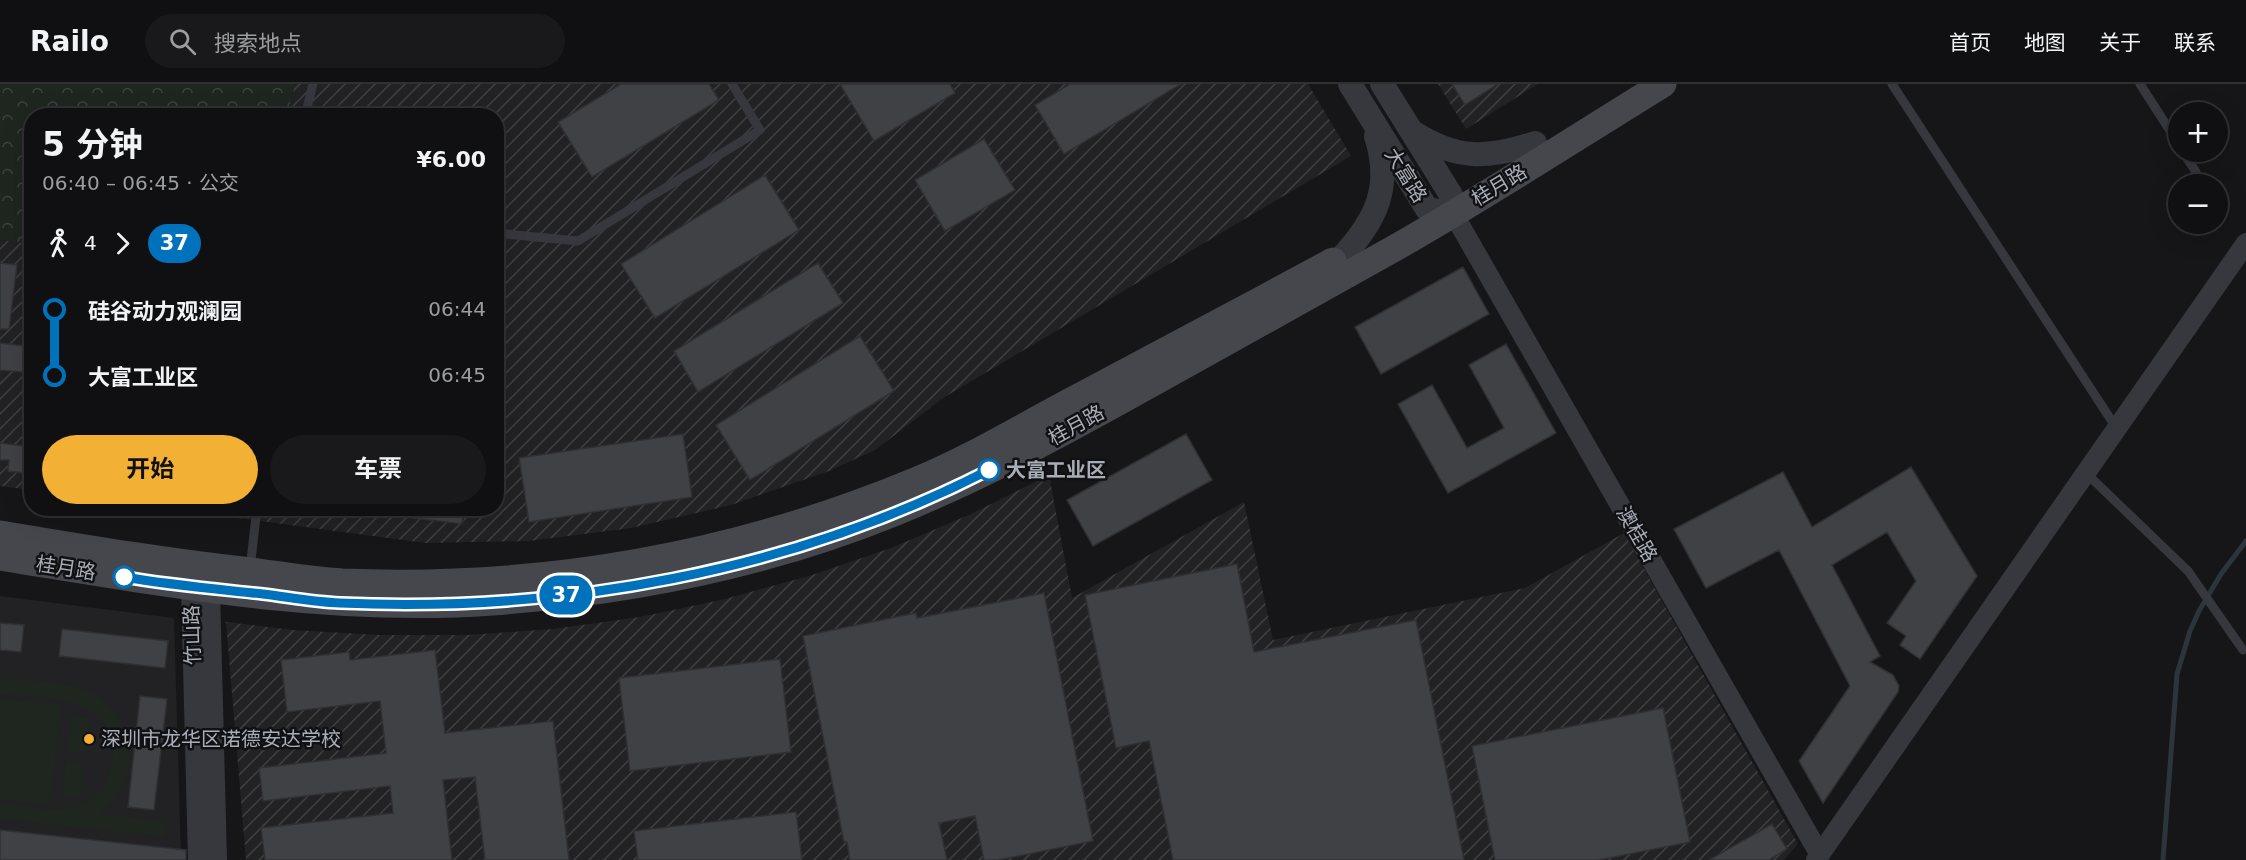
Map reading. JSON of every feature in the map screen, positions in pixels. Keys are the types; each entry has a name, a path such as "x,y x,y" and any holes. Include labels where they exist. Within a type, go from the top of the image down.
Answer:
{"main road":[{"name":"桂月路","path":"0,557 200,580 337,603 412,604 488,602 568,595 650,583 731,566 808,544 893,514 969,481 1030,450 1397,247 1444,205 1536,143 1630,84"},
{"name":"桂月路","path":"0,534 200,580 250,571 339,582 423,583 507,579 603,569 694,552 764,535 836,512 919,480 997,441 1343,256 1444,205 1663,84"}],"street":[{"name":"大富路","path":"1350,84 1370,117 1444,205"},
{"name":"大富路","path":"1382,84 1412,132 1444,205"},
{"path":"1343,256 1363,234 1374,213 1381,190 1380,151 1370,117"},
{"path":"1412,132 1431,144 1468,155 1490,155 1513,151 1536,143"},
{"name":"澳桂路","path":"1444,205 1818,858"},
{"path":"1818,858 2246,243"},
{"name":"竹山路","path":"198,860 200,580"},
{"name":"竹山路","path":"200,580 217,860"}],"lane":[{"path":"307,108 314,84"},
{"path":"504,233 578,241 760,130 732,84"},
{"path":"1892,84 2117,429"},
{"path":"2140,84 2168,127"},
{"path":"2190,162 2196,172"},
{"path":"2086,473 2188,571 2242,650"},
{"path":"250,571 256,516"}],"shaded area":[{"path":"295,84 1308,84 1351,156 943,398 875,450 829,471 731,505 631,528 529,541 426,543 222,516 504,516 504,108 289,108"},
{"path":"1438,84 1538,84 1466,129"},
{"path":"0,240 24,243 24,489 0,486"},
{"path":"1049,475 1072,598 1244,502 1273,640 1525,588 1624,533 1798,844 1784,860 246,860 226,622 293,630 380,635 467,635 553,629 640,617 725,599 809,576 891,548 971,514"},
{"name":"深圳市龙华区诺德安达学校","path":"0,596 174,618 181,860 0,860"}],"green space":[{"path":"0,84 295,84 289,108 24,108 24,243 0,240"},
{"path":"0,678 72,686 95,695 106,703 122,724 127,737 129,764 121,788 98,814 166,821 165,837 0,819 0,803 49,809 77,806 91,798 102,787 113,759 108,730 99,718 86,708 55,699 0,694"},
{"path":"0,699 61,705 50,805 0,799"},
{"path":"71,716 89,718 85,753 67,751"},
{"path":"66,761 84,763 80,798 62,797"}],"building":[{"path":"621,84 709,84 719,100 592,177 558,122"},
{"path":"840,84 950,84 955,93 874,141"},
{"path":"1070,84 1181,84 1064,154 1035,105"},
{"path":"1452,84 1498,84 1465,105"},
{"path":"984,139 1015,190 945,231 915,180"},
{"path":"765,175 799,230 655,318 621,264"},
{"path":"0,263 17,265 9,329 0,329"},
{"path":"818,263 843,303 698,392 674,351"},
{"path":"1463,267 1489,314 1381,374 1355,327"},
{"path":"860,336 894,391 750,480 716,425"},
{"path":"0,343 24,346 24,372 0,370"},
{"path":"1506,344 1556,433 1448,493 1398,404 1432,385 1467,448 1504,428 1469,365"},
{"path":"683,434 692,497 529,522 519,458"},
{"path":"1186,434 1212,480 1093,546 1067,500"},
{"path":"0,443 24,446 24,473 8,471 9,460 0,460"},
{"path":"1911,467 1977,576 1920,659 1900,645 1906,636 1887,623 1916,581 1887,532 1832,565 1880,656 1870,662 1893,675 1899,686 1898,692 1823,803 1799,761 1850,686 1779,550 1706,588 1674,529 1783,472 1812,527"},
{"path":"413,516 463,516 462,524 413,518"},
{"path":"1237,564 1254,652 1416,620 1464,860 1173,860 1149,741 1116,748 1085,595"},
{"path":"1044,593 1093,841 998,860 984,860 975,816 939,823 947,860 850,860 847,842 844,842 803,636 916,613 917,618"},
{"path":"0,623 24,625 21,652 0,650"},
{"path":"62,629 168,641 165,668 59,656"},
{"path":"435,650 445,733 553,721 569,860 485,860 475,777 443,780 452,860 265,860 261,828 393,813 390,786 263,801 259,768 386,753 380,701 287,712 281,660 349,652 350,660"},
{"path":"780,659 791,752 630,771 619,678"},
{"path":"140,696 167,699 154,810 128,807"},
{"path":"1663,708 1690,842 1599,860 1495,860 1472,746"},
{"path":"796,812 802,860 638,860 634,831"},
{"path":"1772,824 1787,849 1769,860 1709,860"},
{"path":"0,830 186,850 186,860 0,860"}],"waterway":[{"path":"2163,860 2177,674 2190,631 2199,611 2221,574 2246,541"}],"bus line":[{"name":"37","path":"124,577 165,584 337,603 488,602 568,595 650,583 731,566 808,544 893,514 989,470"}],"place":[{"name":"大富工业区","path":"989,470"},
{"name":"深圳市龙华区诺德安达学校","path":"89,739"}]}
